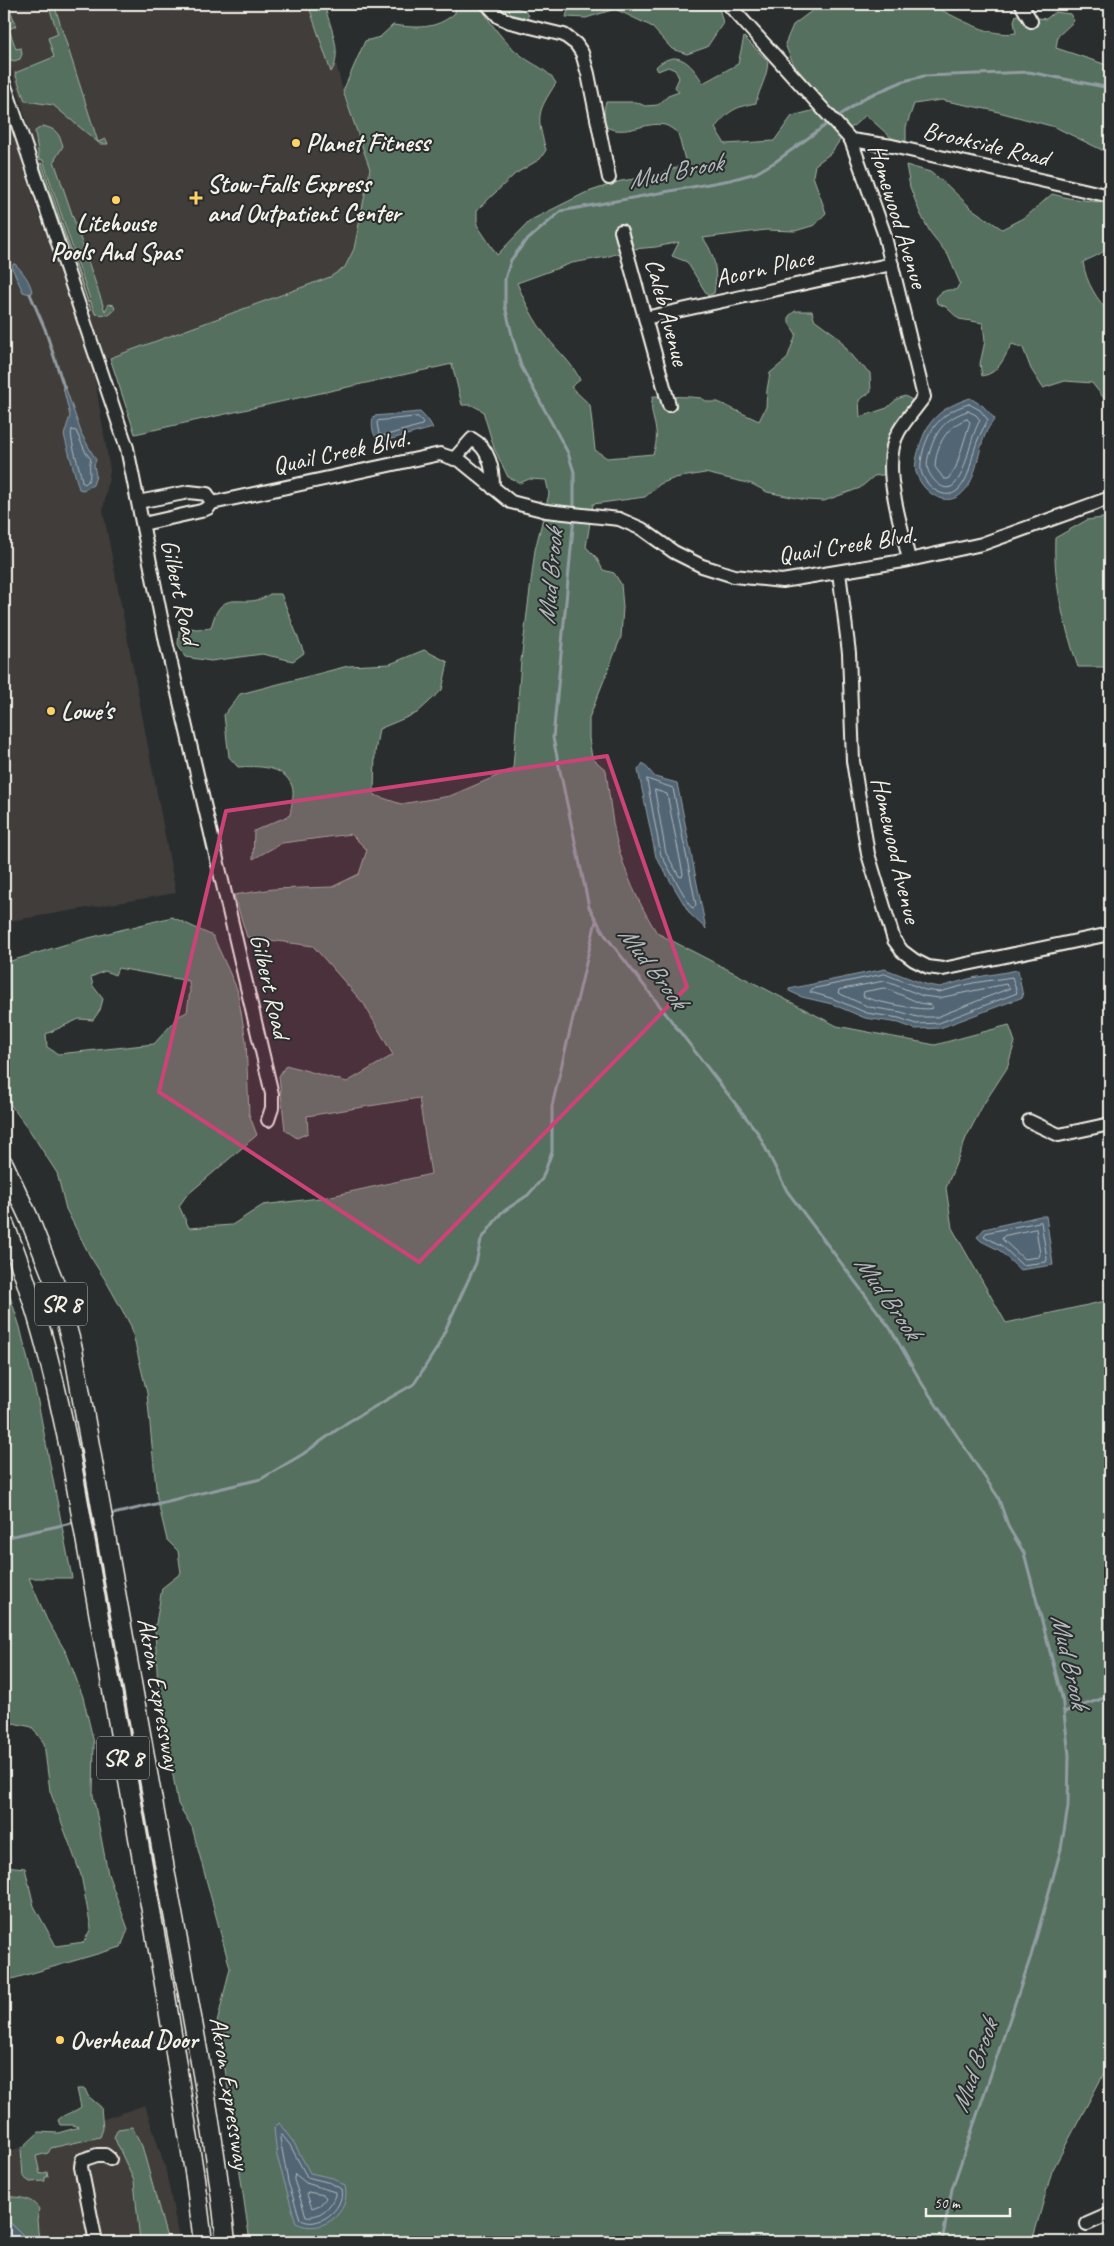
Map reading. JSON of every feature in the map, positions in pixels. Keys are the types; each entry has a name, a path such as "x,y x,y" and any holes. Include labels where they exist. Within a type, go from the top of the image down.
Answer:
{"highway":[{"name":"Akron Expressway","path":"4,1164 29,1218 55,1284 73,1349 215,2149 226,2242"},
{"name":"Akron Expressway","path":"4,1223 37,1312 52,1369 70,1453 165,1990 195,2178 203,2242"}],"street":[{"path":"487,4 499,17 510,22 564,35 576,44 582,53 588,74 609,178"},
{"name":"Homewood Avenue","path":"728,4 848,136 872,197 892,264 924,397 898,433 891,455 890,474 910,560"},
{"path":"1021,4 1031,21"},
{"name":"Gilbert Road","path":"4,83 127,448 166,642 272,1094 272,1108 268,1120"},
{"name":"Brookside Road","path":"848,136 1110,196"},
{"name":"Caleb Avenue","path":"621,231 669,405"},
{"name":"Acorn Place","path":"645,318 892,264"},
{"path":"454,459 472,439 477,442 484,448 489,459 493,475 493,488"},
{"name":"Quail Creek Blvd.","path":"143,524 200,511 208,508 212,503 440,454 461,461 510,502 537,510 618,519 642,529 674,552 702,566 734,576 782,581 910,560 982,544 1110,498"},
{"path":"138,502 195,491 207,494 212,503"},
{"name":"Homewood Avenue","path":"838,572 849,653 853,761 860,814 868,854 894,940 902,951 928,967 943,969 1110,934"},
{"path":"1029,1121 1059,1135 1110,1124"},
{"path":"96,2242 81,2167 82,2160 97,2155 105,2155 110,2159"},
{"path":"1087,2224 1110,2214"}],"highlighted area":[{"path":"607,756 687,987 419,1262 159,1092 226,811"}],"shaded area":[{"path":"4,4 321,4 343,91 370,169 354,249 345,267 330,277 106,359 39,164 4,43"},
{"path":"4,103 38,213 92,361 110,471 103,510 176,893 4,922"},
{"path":"145,2105 165,2167 180,2242 4,2242 4,2153"}],"green space":[{"path":"48,4 54,4 98,142 106,139 108,144 100,144 53,105 25,101 15,73 54,57 48,38 58,34"},
{"path":"308,4 324,4 336,47 335,64 331,72"},
{"path":"455,4 479,4 503,39 515,51 544,71 556,83 545,101 540,115 546,150 540,159 515,174 477,210 477,225 497,255 531,220 585,193 621,181 654,176 686,164 678,133 668,126 657,124 628,130 614,130 606,127 605,124 604,111 606,102 636,102 645,106 658,105 668,96 679,92 675,87 679,78 675,70 668,67 658,71 656,67 666,60 678,58 683,60 692,68 703,83 738,64 744,37 768,61 756,103 732,111 715,128 725,144 774,141 792,116 823,108 801,78 785,44 793,25 821,4 941,4 941,10 968,23 997,33 1006,34 1016,33 1014,21 1016,15 1046,19 1055,12 1070,14 1074,21 1058,36 1056,48 1110,66 1110,151 1102,150 1055,127 991,110 941,100 914,104 906,127 906,142 895,141 866,115 845,133 831,153 815,165 813,176 826,213 815,225 795,231 766,230 703,238 713,257 716,278 714,293 708,296 687,262 672,256 679,242 633,249 606,257 572,263 517,283 538,324 577,374 580,380 571,387 590,405 595,450 607,458 653,454 656,445 656,430 652,411 653,396 691,397 701,398 708,402 718,402 759,421 766,407 770,373 787,359 796,334 789,323 789,316 795,311 812,311 814,319 837,336 854,359 870,373 871,392 859,400 860,417 887,408 897,399 905,396 912,400 916,408 898,433 890,474 874,476 860,488 824,501 806,500 767,492 752,484 705,473 675,478 660,484 645,497 593,504 586,547 596,557 603,570 614,573 621,584 623,607 621,637 589,718 589,738 592,758 606,770 614,830 623,863 638,899 657,933 837,1026 935,1045 1009,1025 1015,1042 1007,1068 983,1105 966,1138 946,1188 952,1228 1006,1323 1110,1300 1110,2062 1052,2171 1032,2242 250,2242 223,2055 216,2027 230,1968 192,1827 178,1804 158,1690 155,1629 162,1588 181,1573 178,1551 167,1540 157,1498 147,1393 131,1326 90,1256 66,1209 57,1173 30,1131 4,1096 4,963 77,941 172,917 213,936 237,989 246,1041 249,1114 257,1135 186,1196 179,1206 189,1228 232,1225 263,1205 327,1197 431,1174 419,1098 307,1116 308,1133 297,1138 285,1130 279,1076 286,1065 347,1082 393,1055 364,1004 313,946 247,937 234,895 273,889 332,887 359,874 367,850 351,834 282,843 253,859 254,831 290,815 293,789 288,779 276,770 261,767 238,767 229,757 224,715 240,694 348,666 390,664 424,650 448,662 442,690 417,713 379,729 375,752 374,795 401,804 450,796 513,769 521,661 535,550 549,494 546,480 529,479 520,483 508,477 494,448 483,411 472,405 462,405 452,364 135,434 110,358 330,277 345,267 354,249 370,169 343,91 365,41 380,37 393,25 418,27 433,25 448,19 455,13","holes":["118,968 189,981 190,991 187,1012 179,1016 154,1044 58,1054 47,1047 46,1034 79,1019 93,1020 100,1010 103,999 93,986 91,977 105,971 115,975"]},
{"path":"493,4 511,4 512,7 523,10 529,15 525,20 493,7"},
{"path":"593,4 718,4 723,23 707,47 687,54 672,49 651,26 615,9 586,18 566,17 568,10"},
{"path":"9,6 16,26 9,29 16,49 21,48 22,54 20,59 14,61 9,59 4,43 4,8"},
{"path":"43,126 54,130 62,142 63,146 54,161 105,311 109,304 114,305 115,310 109,315 95,314 43,160 39,159 35,131"},
{"path":"42,163 91,310 39,164"},
{"path":"906,165 930,172 946,184 972,209 1002,229 1027,216 1052,194 1106,203 1110,214 1108,245 1103,252 1083,262 1084,270 1093,290 1110,314 1110,406 1092,383 1065,381 1043,388 1031,369 1023,348 1012,344 997,368 993,372 982,376 980,364 985,341 983,323 959,319 946,307 937,303 936,298 942,292 956,290 960,283 948,255 930,232 920,213 910,187"},
{"path":"1110,517 1110,667 1078,667 1060,603 1056,571 1055,538 1087,520"},
{"path":"270,594 281,594 304,653 293,661 262,654 211,661 185,657 178,644 179,630 185,627 196,629 211,628 221,606 228,602 260,599"},
{"path":"4,1278 20,1327 38,1402 72,1578 29,1578 47,1620 67,1654 83,1697 94,1743 93,1795 108,1874 128,1929 121,1947 12,1979 4,1979 4,1866 25,1868 34,1906 56,1946 84,1942 91,1928 81,1875 50,1791 44,1743 32,1727 8,1722 4,1723"},
{"path":"77,2089 85,2089 88,2096 101,2107 103,2129 100,2137 51,2148 48,2153 36,2156 40,2174 47,2172 48,2177 45,2177 45,2181 30,2182 23,2177 21,2149 39,2132 58,2133 79,2127 60,2125 58,2120 81,2107"},
{"path":"132,2127 142,2146 168,2242 140,2242 134,2181 114,2137 118,2129"},
{"path":"4,2196 28,2200 36,2205 39,2209 37,2220 39,2242 26,2242 21,2233 4,2217"}],"water":[{"path":"13,264 26,277 32,293 23,292 12,268"},
{"path":"65,386 82,435 96,460 94,465 96,476 93,485 83,490 79,489 64,435 70,416 63,387"},
{"path":"970,398 983,406 995,419 982,442 973,475 966,489 960,495 953,498 940,498 928,491 916,472 916,461 922,439 931,422 937,416 951,406"},
{"path":"420,412 433,428 380,442 374,434 372,426 374,416"},
{"path":"643,763 655,777 677,783 706,929 690,914 656,857 638,770"},
{"path":"885,969 927,985 940,987 972,978 1018,970 1023,997 940,1028 915,1029 899,1023 865,1018 832,1004 802,997 789,991 789,989"},
{"path":"1046,1216 1053,1265 1020,1270 999,1250 977,1237 984,1229"},
{"path":"279,2123 294,2143 310,2173 333,2178 345,2186 346,2196 344,2205 332,2220 324,2224 305,2226 296,2223 277,2156 274,2128"},
{"path":"4,2217 21,2233 26,2242 4,2242"}],"waterway":[{"name":"Mud Brook","path":"836,118 866,97 904,81 924,76 1029,72 1110,88"},
{"name":"Mud Brook","path":"574,511 574,472 568,453 521,366 512,335 505,306 505,279 511,260 524,243 561,211 730,180 756,173 775,162 830,122"},
{"path":"30,294 45,329 64,387"},
{"name":"Mud Brook","path":"574,517 553,738 589,907 605,935 758,1133 787,1191 890,1328 923,1385 998,1497 1009,1528 1024,1553 1062,1697 1069,1755 1068,1807 1061,1849 1031,1956 952,2189 942,2242"},
{"path":"109,1515 261,1479 303,1454 348,1422 414,1384 437,1348 476,1263 481,1240 501,1213 528,1195 542,1179 552,1152 552,1106 596,921"},
{"path":"4,1538 76,1522"},
{"path":"1064,1712 1104,1698 1110,1689"}],"place":[{"name":"Planet Fitness","path":"296,143"},
{"name":"Stow-Falls Express and Outpatient Center","path":"196,198"},
{"name":"Litehouse Pools And Spas","path":"116,200"},
{"name":"Lowe's","path":"51,711"},
{"name":"Overhead Door","path":"60,2040"}]}
